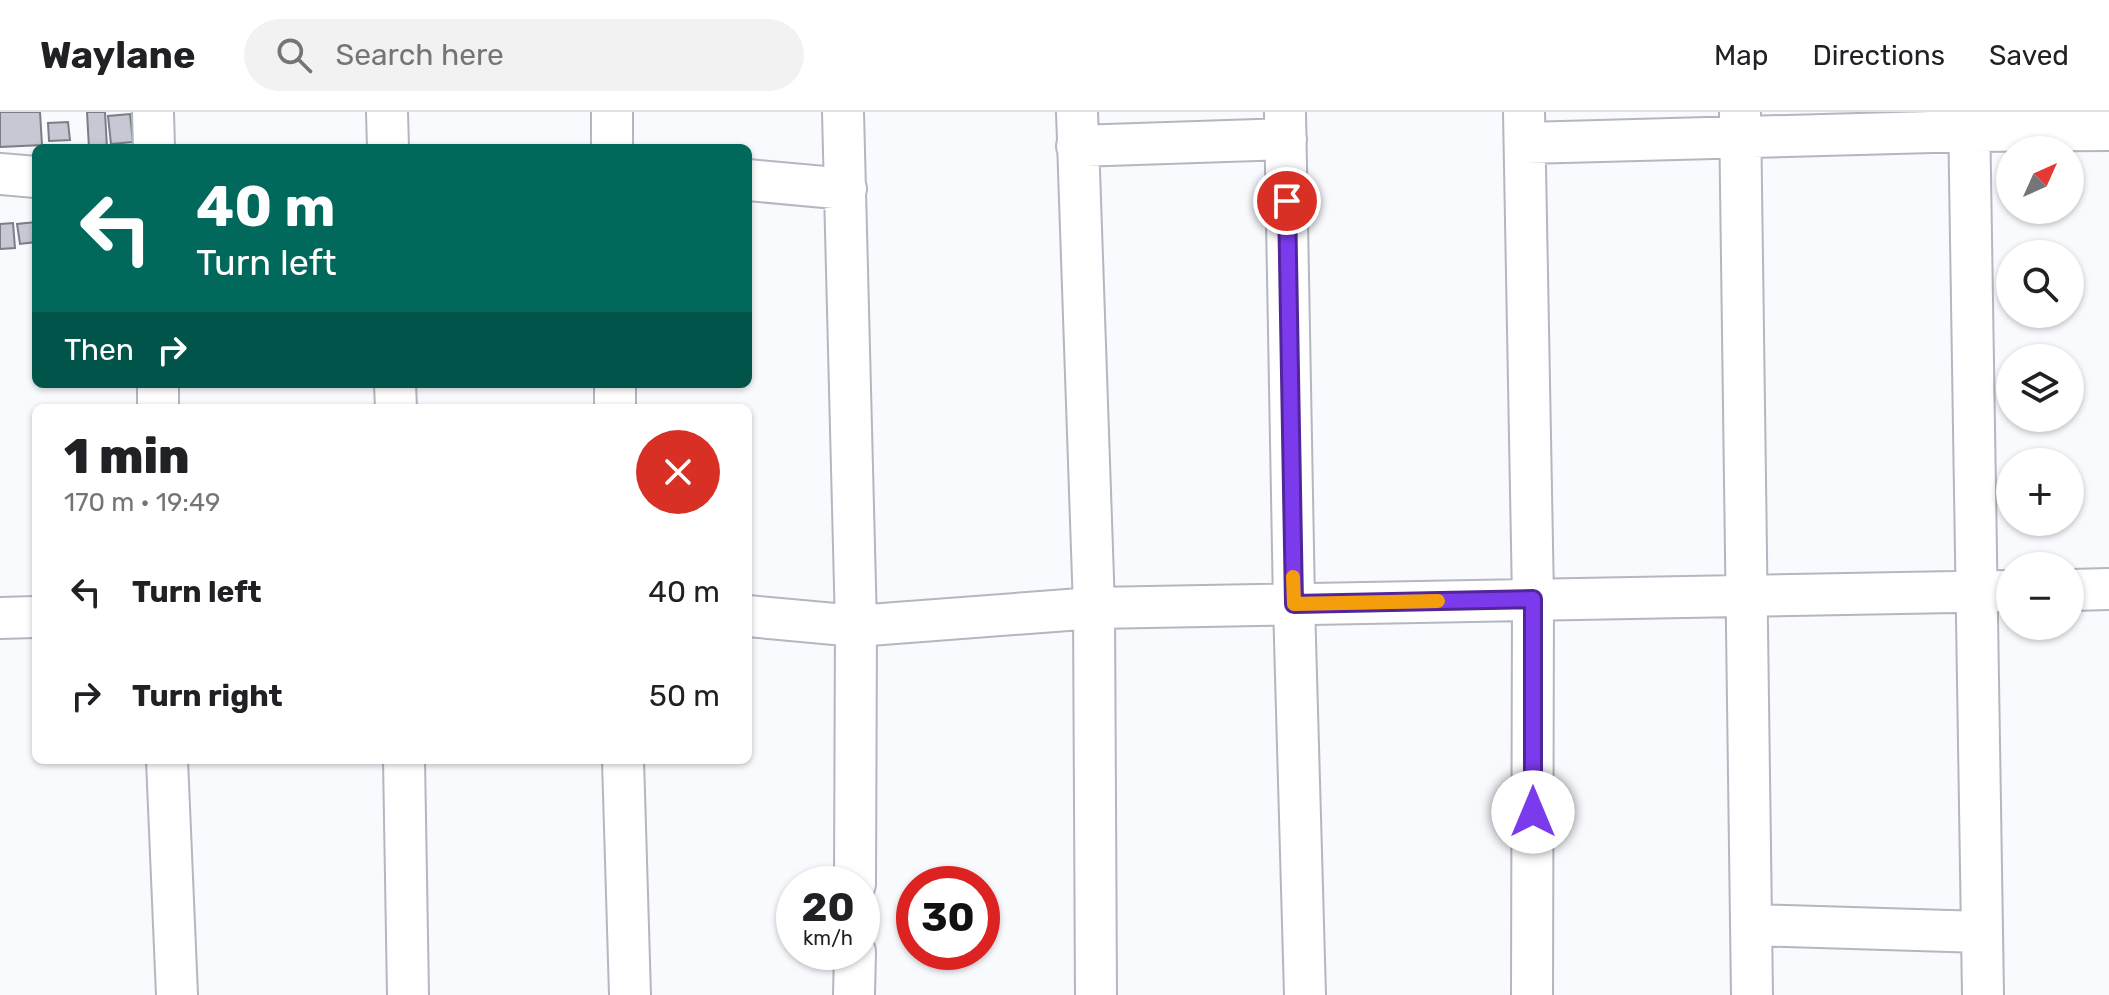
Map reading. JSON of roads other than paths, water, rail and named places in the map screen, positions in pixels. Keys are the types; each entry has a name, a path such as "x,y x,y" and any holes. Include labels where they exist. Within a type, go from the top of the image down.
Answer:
{"street":[{"path":"153,112 154,144"},
{"path":"387,112 388,144"},
{"path":"612,112 612,144"},
{"path":"843,112 856,626 855,866"},
{"path":"1969,122 1994,591 1982,932 1983,995"},
{"path":"1532,995 1533,599 1525,128 1969,122 2109,130"},
{"path":"1096,995 1094,608 1077,129 1285,125 1305,995"},
{"path":"1740,125 1752,995"},
{"path":"0,174 32,177"},
{"path":"752,180 846,189"},
{"path":"2084,590 2109,589"},
{"path":"752,616 856,626 1094,608 1994,591"},
{"path":"0,618 32,617"},
{"path":"167,764 177,995"},
{"path":"404,764 408,995"},
{"path":"623,764 630,995"},
{"path":"1751,925 1982,932"},
{"path":"854,995 855,970"}]}
